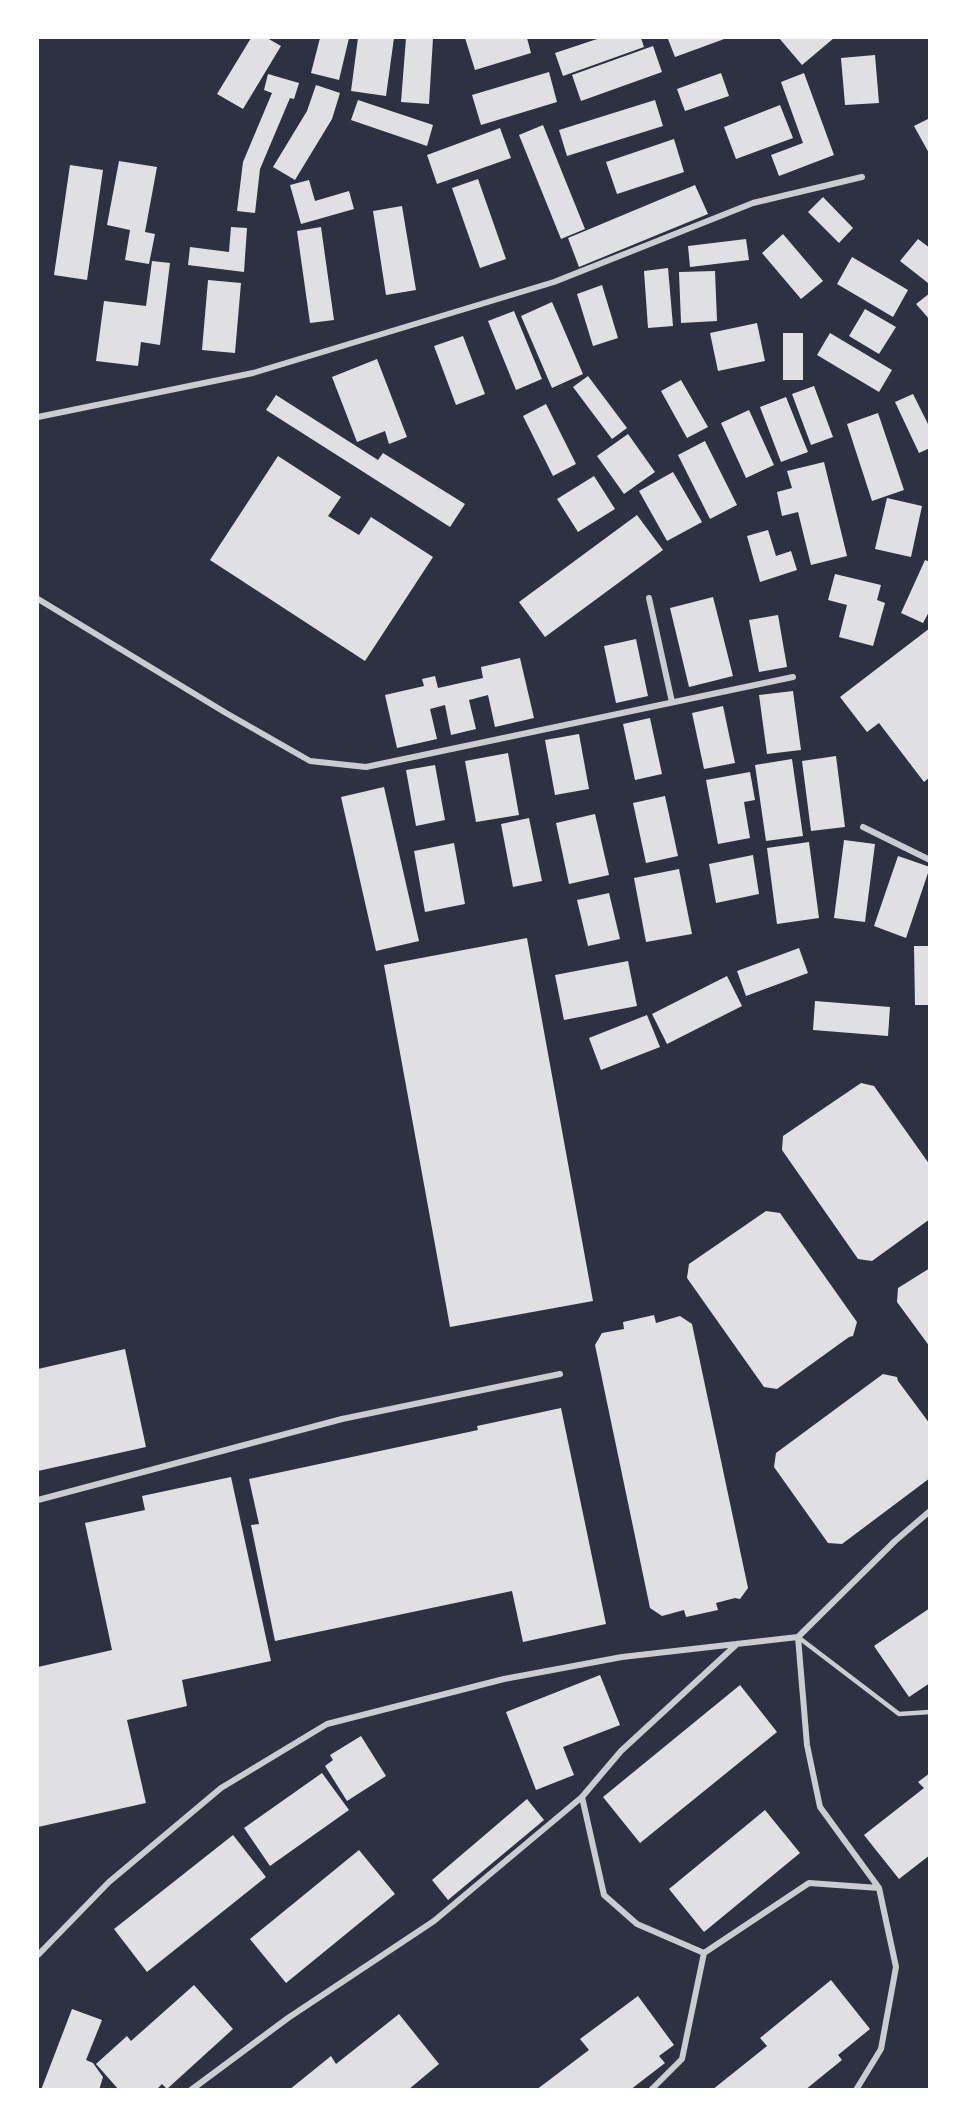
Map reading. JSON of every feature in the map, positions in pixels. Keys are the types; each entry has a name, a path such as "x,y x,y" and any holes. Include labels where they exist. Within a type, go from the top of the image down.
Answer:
{"street":[{"path":"38,417 253,373 554,282 753,203 862,177"},
{"path":"649,598 672,702"},
{"path":"38,599 310,761 366,767 793,676"},
{"path":"863,827 930,860"},
{"path":"38,1500 342,1419 560,1374"},
{"path":"38,1955 109,1882 221,1788 327,1724 514,1677 622,1657 798,1637 895,1541 930,1511"},
{"path":"798,1637 807,1745 820,1807 879,1888 896,1966 881,2049 856,2090"},
{"path":"192,2090 288,2018 434,1921 582,1797 621,1751 737,1644"},
{"path":"582,1797 604,1895 637,1924 704,1953"},
{"path":"651,2090 682,2059 704,1953 809,1883 879,1888"}],"lane":[{"path":"798,1637 899,1714 930,1712"}],"building":[{"path":"251,38 267,38 281,46 243,109 217,94"},
{"path":"320,38 349,38 339,80 311,73"},
{"path":"358,38 394,38 386,96 351,91"},
{"path":"406,38 433,38 429,104 401,102"},
{"path":"465,38 527,38 531,53 475,70"},
{"path":"600,38 641,38 644,47 563,76 555,53"},
{"path":"727,38 675,57 668,39"},
{"path":"779,38 834,38 802,65"},
{"path":"653,46 662,72 581,101 572,75"},
{"path":"875,55 879,103 845,105 841,58"},
{"path":"549,72 557,102 481,125 472,95"},
{"path":"721,73 729,96 685,111 677,89"},
{"path":"804,73 834,155 779,176 771,155 803,143 781,82"},
{"path":"268,74 299,83 294,99 290,98 260,169 255,213 237,211 243,162 272,93 264,90"},
{"path":"316,85 340,93 332,119 295,180 273,167 307,111"},
{"path":"358,100 433,125 427,146 351,120"},
{"path":"655,100 663,126 567,156 559,130"},
{"path":"780,105 793,138 736,159 724,127"},
{"path":"930,118 930,155 914,126"},
{"path":"543,125 585,229 561,239 519,135"},
{"path":"500,128 511,158 437,184 427,155"},
{"path":"674,139 684,172 617,194 606,162"},
{"path":"119,161 157,167 145,232 155,234 149,264 125,260 130,230 107,225"},
{"path":"70,165 103,170 87,280 54,275"},
{"path":"478,179 506,259 480,268 452,188"},
{"path":"309,180 315,201 349,191 354,209 301,224 290,185"},
{"path":"695,185 708,214 579,267 568,238"},
{"path":"823,197 853,228 839,243 808,212"},
{"path":"402,206 416,290 386,295 373,211"},
{"path":"231,227 247,228 244,272 188,265 190,247 229,252"},
{"path":"321,227 334,320 310,323 297,231"},
{"path":"783,234 823,281 801,299 762,253"},
{"path":"746,239 749,260 690,267 688,246"},
{"path":"918,239 930,248 930,281 928,283 900,261"},
{"path":"852,257 908,290 893,317 837,284"},
{"path":"152,261 170,263 160,345 141,342 138,366 96,361 104,301 146,306"},
{"path":"668,268 673,326 648,328 644,271"},
{"path":"715,271 717,321 681,323 679,272"},
{"path":"208,280 241,283 235,353 202,350"},
{"path":"602,285 618,338 593,346 577,294"},
{"path":"930,293 930,320 916,304"},
{"path":"552,302 583,374 552,388 521,316"},
{"path":"865,309 896,327 879,354 849,336"},
{"path":"514,311 542,379 516,390 488,321"},
{"path":"757,323 765,361 718,371 710,333"},
{"path":"783,333 803,333 803,380 783,380"},
{"path":"830,333 892,370 879,392 817,355"},
{"path":"463,336 485,394 456,405 434,346"},
{"path":"377,359 407,437 389,444 385,431 357,442 332,377"},
{"path":"588,376 627,428 612,439 573,387"},
{"path":"681,380 708,427 687,438 661,391"},
{"path":"814,386 833,437 811,445 792,394"},
{"path":"913,394 930,428 930,448 919,453 895,402"},
{"path":"276,395 378,460 383,453 465,504 450,527 266,410"},
{"path":"786,397 808,452 781,462 760,407"},
{"path":"546,404 576,464 553,476 523,416"},
{"path":"749,410 774,465 746,478 721,423"},
{"path":"878,413 904,490 872,501 847,424"},
{"path":"628,434 655,472 624,494 597,456"},
{"path":"705,441 737,505 710,519 678,455"},
{"path":"278,456 341,497 328,516 359,535 371,517 433,557 365,661 210,560"},
{"path":"824,462 847,556 811,565 798,512 782,516 777,492 792,488 787,471"},
{"path":"673,472 702,522 667,541 639,491"},
{"path":"594,476 615,509 578,532 557,499"},
{"path":"887,498 922,506 911,557 875,549"},
{"path":"637,515 663,550 545,637 519,602"},
{"path":"768,530 776,556 791,551 797,570 760,582 747,536"},
{"path":"925,560 930,562 930,610 923,623 901,613"},
{"path":"835,574 881,585 877,600 885,603 873,646 839,637 847,605 828,600"},
{"path":"713,597 733,676 689,687 670,608"},
{"path":"778,615 787,667 759,672 749,620"},
{"path":"930,628 930,777 924,782 879,723 867,732 840,697"},
{"path":"636,639 648,696 616,703 604,646"},
{"path":"520,658 534,718 495,727 488,695 469,700 476,729 451,735 445,705 430,709 437,739 397,748 385,695 424,686 422,679 435,676 438,688 483,678 481,667"},
{"path":"793,691 801,750 767,754 759,695"},
{"path":"723,706 735,763 704,769 692,713"},
{"path":"650,718 662,774 635,780 623,724"},
{"path":"579,734 589,789 555,795 545,740"},
{"path":"508,753 519,815 476,822 465,761"},
{"path":"836,756 845,827 811,831 802,761"},
{"path":"792,759 803,836 766,841 755,765"},
{"path":"435,765 445,820 416,826 406,770"},
{"path":"750,772 755,800 744,802 750,838 718,844 706,780"},
{"path":"384,787 419,941 376,951 341,797"},
{"path":"665,796 678,856 646,863 633,803"},
{"path":"595,814 609,875 569,884 556,823"},
{"path":"529,818 542,881 513,887 501,824"},
{"path":"844,840 875,844 865,922 834,918"},
{"path":"809,842 819,918 777,924 767,848"},
{"path":"454,843 465,904 425,912 414,851"},
{"path":"753,855 759,894 716,903 709,864"},
{"path":"898,856 930,867 906,938 874,926"},
{"path":"679,869 692,934 646,942 634,878"},
{"path":"609,893 620,939 588,946 577,900"},
{"path":"527,938 593,1301 450,1327 384,965"},
{"path":"914,946 930,946 930,1005 915,1005"},
{"path":"799,948 808,973 746,996 737,971"},
{"path":"628,961 637,1006 564,1020 555,975"},
{"path":"727,976 742,1006 667,1044 652,1014"},
{"path":"815,1001 890,1007 888,1036 813,1030"},
{"path":"647,1015 660,1047 601,1070 589,1038"},
{"path":"861,1083 874,1086 930,1165 930,1219 872,1261 858,1259 782,1150 783,1136"},
{"path":"766,1211 780,1213 857,1322 853,1336 777,1389 764,1387 687,1278 689,1264"},
{"path":"930,1268 930,1347 897,1302 898,1288"},
{"path":"654,1315 656,1323 680,1316 692,1324 748,1588 740,1599 735,1598 716,1603 718,1610 686,1617 684,1610 662,1616 650,1608 595,1345 602,1333 624,1329 623,1322"},
{"path":"125,1349 146,1447 38,1471 38,1369"},
{"path":"883,1374 897,1377 930,1424 930,1478 842,1544 828,1543 774,1467 776,1453"},
{"path":"561,1408 606,1624 523,1642 512,1591 275,1641 251,1525 259,1524 249,1479 478,1430 477,1426"},
{"path":"231,1477 271,1661 182,1680 187,1706 127,1720 146,1803 38,1827 38,1667 112,1650 85,1523 145,1510 142,1496"},
{"path":"930,1608 930,1683 909,1697 874,1646"},
{"path":"600,1675 620,1725 563,1747 574,1775 536,1790 506,1712"},
{"path":"740,1685 777,1732 640,1843 603,1797"},
{"path":"361,1736 386,1776 347,1801 325,1766 333,1760 330,1755"},
{"path":"322,1773 349,1810 270,1866 244,1828"},
{"path":"930,1773 930,1855 899,1879 864,1835 924,1788 918,1782"},
{"path":"527,1799 544,1820 448,1900 432,1880"},
{"path":"765,1810 800,1853 704,1932 669,1889"},
{"path":"233,1835 266,1877 147,1972 114,1929"},
{"path":"359,1850 395,1894 286,1983 250,1939"},
{"path":"831,1980 870,2029 838,2055 842,2060 805,2090 712,2090 767,2046 760,2038"},
{"path":"194,1985 233,2029 167,2089 162,2084 156,2090 119,2090 96,2064 127,2036 131,2041"},
{"path":"638,1996 674,2045 659,2056 665,2063 630,2090 536,2090 589,2050 580,2039"},
{"path":"72,2009 102,2020 86,2060 93,2063 103,2077 99,2090 41,2090"},
{"path":"399,2014 439,2064 408,2090 289,2090 331,2056 336,2064"}]}
